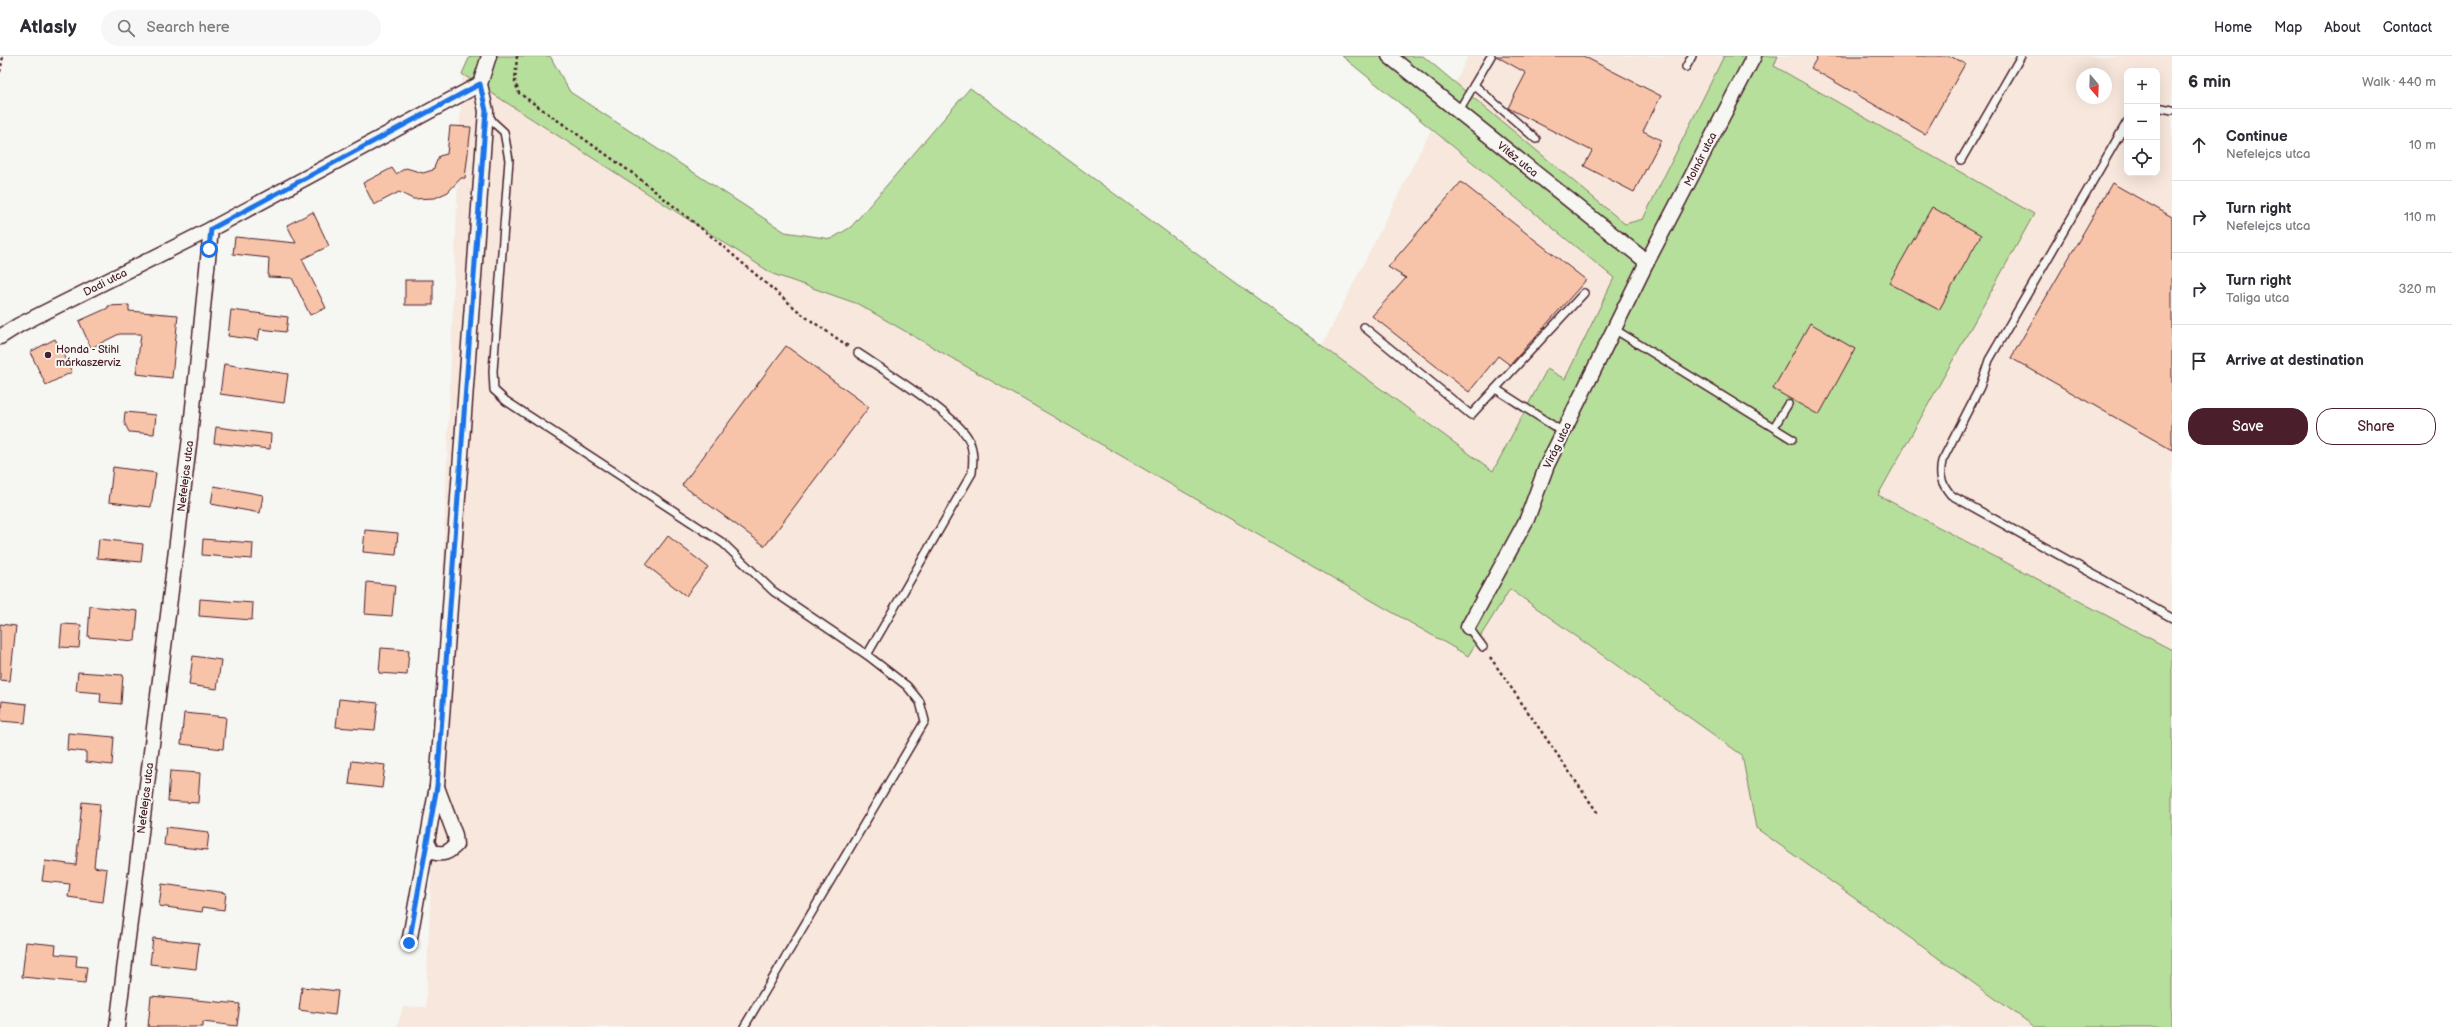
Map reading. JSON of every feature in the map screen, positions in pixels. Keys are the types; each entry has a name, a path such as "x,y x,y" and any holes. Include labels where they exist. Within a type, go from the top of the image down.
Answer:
{"street":[{"path":"409,943 437,786 486,111 480,84 489,56"},
{"name":"Vitéz utca","path":"1389,56 1647,262"},
{"name":"Molnár utca","path":"1647,262 1754,56"},
{"path":"211,229 480,84"},
{"name":"Dadi utca","path":"0,337 19,325 211,229"},
{"name":"Nefelejcs utca","path":"117,1027 190,437 211,229"},
{"name":"Virág utca","path":"1468,627 1527,519 1546,465 1647,262"},
{"path":"427,842 432,852 441,854 450,851 456,845 455,835 437,786"}],"lane":[{"path":"1458,112 1491,56"},
{"path":"1686,67 1692,56"},
{"path":"1961,160 2021,56"},
{"path":"1474,85 1536,140"},
{"path":"2160,108 2172,110"},
{"path":"486,111 493,122 504,132 509,160 493,371 494,390 506,401 723,543 773,591 867,654 907,686 920,702 925,721 744,1027"},
{"path":"2124,127 1989,360 1980,387 1942,461 1939,473 1942,485 1951,495 2172,618"},
{"path":"1364,327 1471,415 1584,293"},
{"path":"1614,329 1792,439"},
{"path":"858,353 960,427 973,449 972,473 867,654"},
{"path":"1496,389 1563,432"},
{"path":"1774,427 1788,404"},
{"path":"1468,627 1483,647"}],"path":[{"path":"0,72 3,56"},
{"path":"517,56 515,82 519,93 635,176 712,237 803,315 858,353"},
{"path":"1483,647 1599,814"}],"shaded area":[{"path":"1468,56 1724,56 1642,219 1625,224 1455,84"},
{"path":"1778,56 2172,56 2172,650 1878,495 2034,214 1774,66"},
{"path":"462,74 773,274 858,304 1468,656 1509,589 1742,755 1756,828 2035,1027 397,1027 403,1007 426,1007"},
{"path":"1431,130 1614,278 1565,380 1546,369 1493,471 1322,346"}],"green space":[{"path":"470,56 550,56 570,92 785,232 831,239 851,227 970,88 1493,471 1547,369 1565,379 1614,278 1342,56 1423,56 1625,224 1643,219 1724,56 1778,56 1774,66 2034,214 1878,495 2172,650 2172,1027 2035,1027 1756,828 1742,755 1510,589 1468,656 858,304 773,274 462,74"}],"building":[{"path":"1496,56 1583,56 1661,96 1643,131 1661,140 1634,192 1584,166 1592,151 1508,108 1526,73"},
{"path":"1818,56 1950,56 1965,64 1925,134 1811,68"},
{"path":"450,126 471,127 465,178 461,178 448,192 435,198 413,199 399,192 374,205 363,183 392,168 396,174 406,168 423,173 433,170 439,156 447,154"},
{"path":"1461,182 1586,280 1510,365 1498,356 1469,392 1372,316 1406,278 1388,267"},
{"path":"2112,183 2172,217 2172,450 2011,358"},
{"path":"1932,207 1981,235 1939,310 1889,283"},
{"path":"313,212 329,246 302,259 326,308 310,315 292,278 268,277 269,258 233,254 235,237 296,243 287,225"},
{"path":"405,280 433,280 433,305 405,305"},
{"path":"129,305 129,311 178,315 172,378 136,374 141,334 119,334 91,348 79,321 108,308 108,306"},
{"path":"231,310 288,317 286,332 260,329 258,340 228,336"},
{"path":"1810,323 1855,349 1819,415 1773,389"},
{"path":"55,339 72,372 46,385 30,352"},
{"path":"786,346 869,407 765,546 682,485"},
{"path":"224,364 288,374 284,403 220,394"},
{"path":"125,412 156,415 154,434 129,432 124,422"},
{"path":"216,427 271,434 270,449 214,443"},
{"path":"113,467 156,473 151,507 109,502"},
{"path":"214,486 263,495 260,513 211,504"},
{"path":"365,530 398,533 396,555 363,552"},
{"path":"668,536 708,567 686,596 646,565"},
{"path":"99,539 143,544 141,562 97,558"},
{"path":"203,539 253,543 252,559 202,555"},
{"path":"367,582 395,585 392,616 365,614"},
{"path":"200,599 253,603 252,620 199,616"},
{"path":"90,606 138,611 135,641 88,637"},
{"path":"0,624 16,626 10,681 0,680"},
{"path":"62,624 81,625 79,648 60,647"},
{"path":"381,648 409,650 407,675 379,673"},
{"path":"193,656 221,660 217,689 189,685"},
{"path":"78,672 123,675 121,704 100,702 101,693 76,691"},
{"path":"339,699 378,703 375,730 336,727"},
{"path":"2,701 27,704 25,723 0,721"},
{"path":"184,713 226,717 223,749 181,744"},
{"path":"68,733 114,737 112,765 86,762 86,752 67,750"},
{"path":"352,761 385,765 382,788 349,784"},
{"path":"170,771 200,773 198,803 168,801"},
{"path":"82,802 100,804 94,867 107,869 103,902 68,897 70,884 42,881 45,861 76,865"},
{"path":"166,827 209,832 207,850 164,845"},
{"path":"162,884 226,893 224,910 203,907 202,912 159,906"},
{"path":"153,938 199,943 196,969 150,964"},
{"path":"26,942 56,945 55,954 77,956 76,966 87,967 85,983 22,977"},
{"path":"302,987 338,991 335,1015 299,1010"},
{"path":"151,996 240,1004 237,1026 203,1022 203,1027 148,1027"}],"place":[{"name":"Honda - Stihl márkaszerviz","path":"48,355"}],"route":[{"path":"209,249 211,229 480,84 486,111 437,786 409,943"}]}
